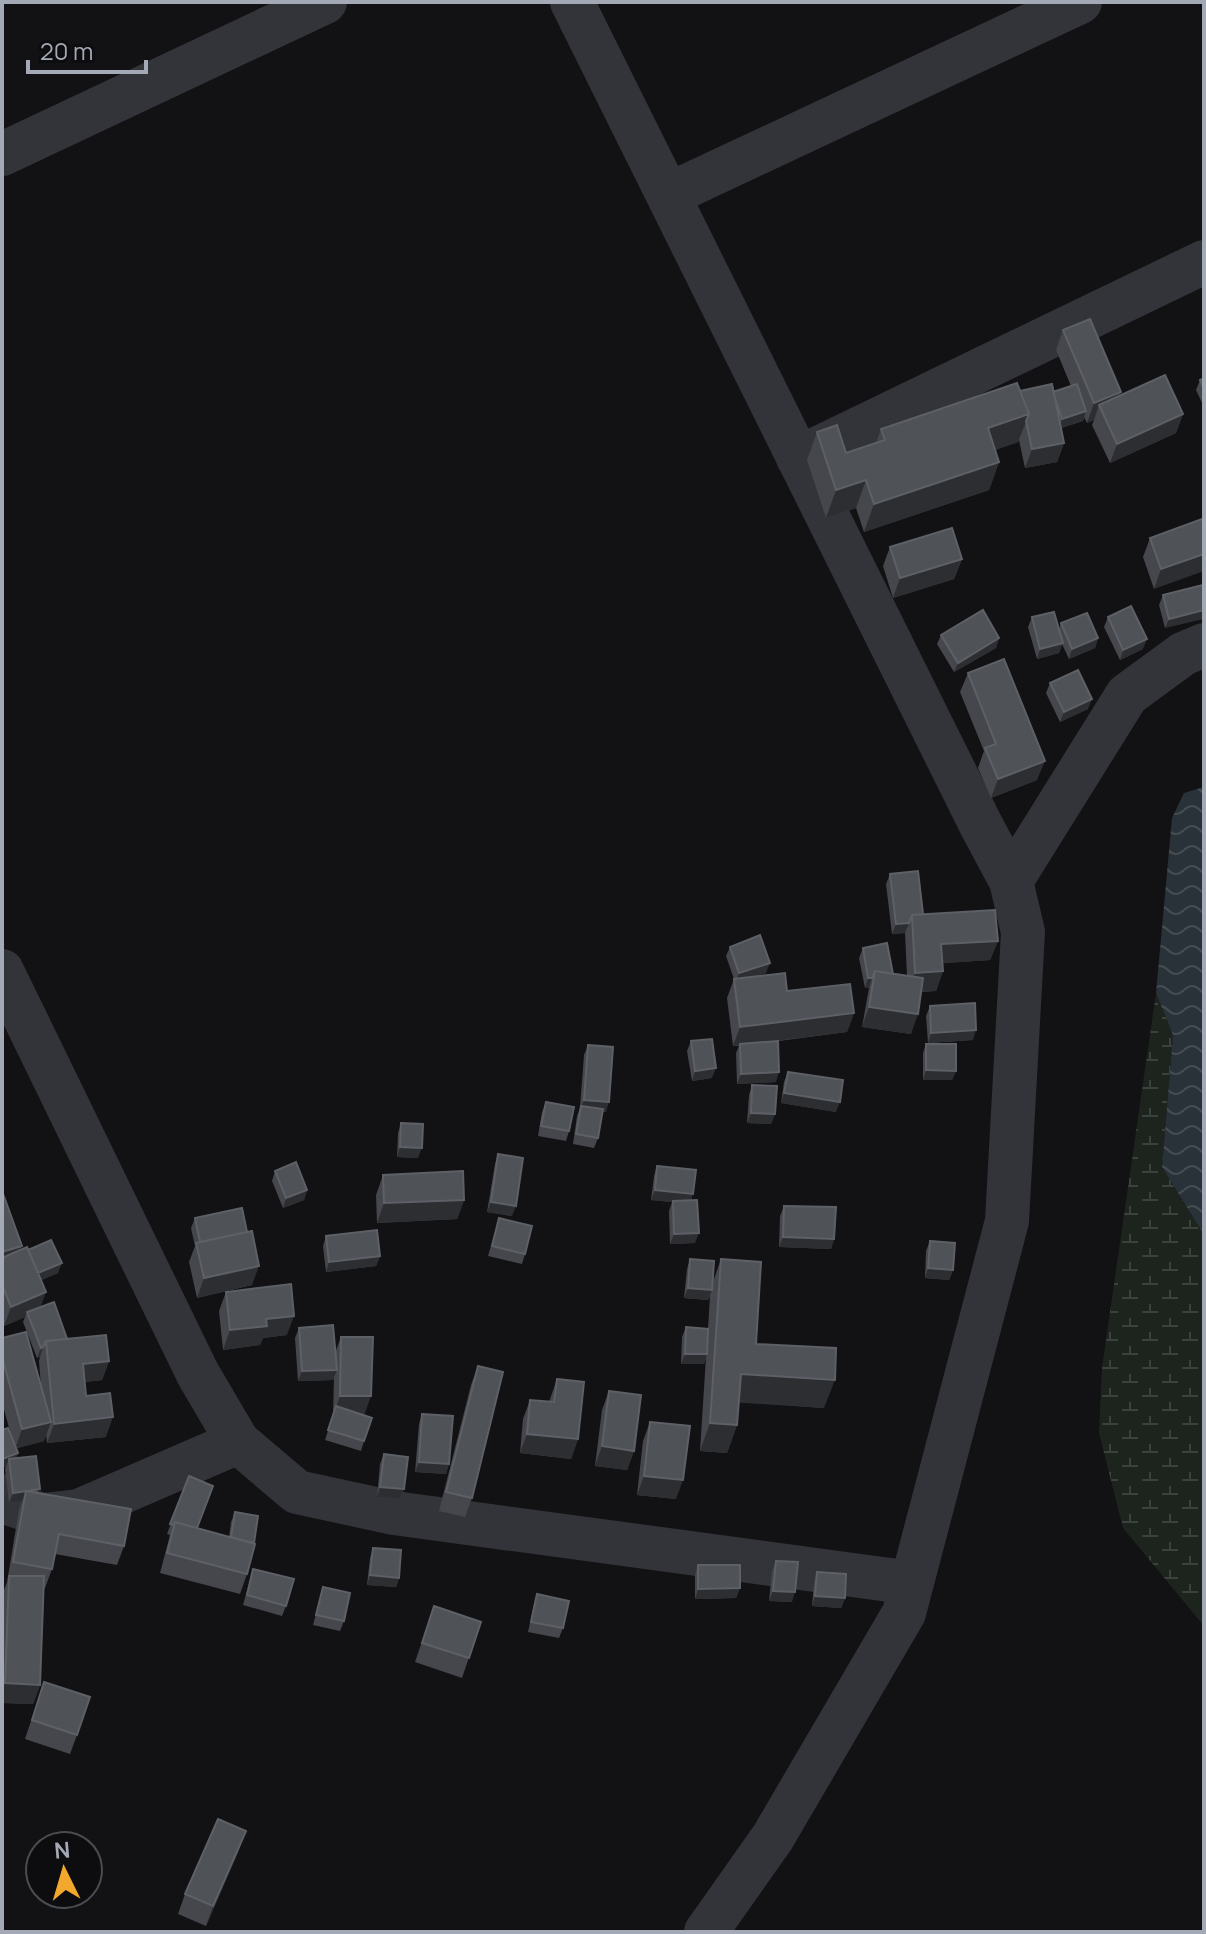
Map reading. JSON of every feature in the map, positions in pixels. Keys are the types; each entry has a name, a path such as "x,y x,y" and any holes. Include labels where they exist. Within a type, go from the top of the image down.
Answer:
{"street":[{"path":"2,154 325,2"},
{"path":"572,2 1011,881 1023,932 1007,1221 904,1613 773,1837 706,1932"},
{"path":"668,195 1080,2"},
{"path":"798,458 1204,262"},
{"path":"1011,881 1127,695 1183,654 1204,645"},
{"path":"3,974 198,1374 238,1442 297,1492 394,1513 912,1583"},
{"path":"2,1496 13,1505 43,1515 79,1511 238,1442"}],"green space":[{"path":"1156,993 1173,1035 1162,1167 1204,1235 1204,1626 1123,1528 1099,1433 1102,1368"}],"water":[{"path":"1204,787 1204,1235 1162,1167 1173,1035 1156,993 1172,818 1184,793"}],"building":[{"path":"1090,319 1121,392 1094,403 1063,330"},
{"path":"1165,375 1183,414 1117,444 1099,405"},
{"path":"1017,383 1029,414 988,428 999,462 874,504 866,480 836,490 817,432 837,425 846,453 885,440 881,429"},
{"path":"1052,384 1064,443 1032,449 1026,421 1029,414 1020,391"},
{"path":"1077,384 1086,411 1062,419 1053,392"},
{"path":"1202,519 1204,554 1161,569 1150,538"},
{"path":"952,528 962,559 900,578 890,547"},
{"path":"1203,585 1204,610 1169,619 1163,595"},
{"path":"1131,606 1147,639 1123,650 1108,617"},
{"path":"983,610 999,638 958,663 941,635"},
{"path":"1054,612 1063,643 1040,649 1032,617"},
{"path":"1087,613 1098,638 1072,649 1061,623"},
{"path":"1004,659 1045,761 998,779 985,748 996,744 968,673"},
{"path":"1078,670 1092,699 1064,712 1050,683"},
{"path":"918,871 923,914 912,915 909,923 896,924 890,874"},
{"path":"995,910 998,941 941,944 943,971 915,973 912,915"},
{"path":"760,935 770,963 739,973 730,947"},
{"path":"887,943 893,974 875,971 872,978 868,978 863,948"},
{"path":"875,971 923,978 918,1014 869,1007"},
{"path":"785,973 787,991 850,984 854,1013 740,1027 734,979"},
{"path":"975,1003 976,1030 931,1033 930,1006"},
{"path":"712,1039 716,1068 695,1071 691,1041"},
{"path":"778,1041 779,1072 741,1074 740,1044"},
{"path":"926,1044 956,1044 956,1071 926,1070"},
{"path":"588,1045 613,1047 609,1102 584,1100"},
{"path":"788,1072 843,1080 840,1102 784,1093"},
{"path":"752,1085 777,1086 775,1114 751,1113"},
{"path":"546,1102 574,1107 569,1131 541,1126"},
{"path":"581,1106 603,1109 598,1138 576,1134"},
{"path":"401,1123 423,1124 422,1148 400,1147"},
{"path":"498,1154 523,1158 516,1206 491,1202"},
{"path":"296,1162 307,1190 286,1198 275,1171"},
{"path":"657,1166 696,1170 693,1194 655,1190"},
{"path":"463,1171 464,1200 384,1203 383,1175"},
{"path":"2,1191 22,1246 2,1252"},
{"path":"697,1200 699,1233 674,1234 673,1201"},
{"path":"784,1206 836,1207 834,1239 783,1237"},
{"path":"242,1208 247,1232 200,1242 195,1218"},
{"path":"499,1218 532,1226 525,1254 492,1246"},
{"path":"377,1230 380,1256 329,1262 326,1236"},
{"path":"252,1231 259,1266 204,1278 196,1243"},
{"path":"51,1240 62,1263 38,1273 28,1250"},
{"path":"930,1241 955,1243 953,1270 928,1268"},
{"path":"27,1247 46,1292 11,1307 2,1285 2,1258"},
{"path":"690,1259 714,1261 712,1290 688,1288"},
{"path":"721,1259 761,1262 756,1344 836,1348 835,1380 741,1374 737,1425 710,1423"},
{"path":"291,1284 294,1316 266,1319 267,1326 230,1330 226,1292"},
{"path":"54,1302 67,1339 46,1341 41,1348 27,1312"},
{"path":"333,1325 337,1370 302,1371 299,1328"},
{"path":"686,1327 708,1329 707,1354 685,1354"},
{"path":"26,1332 51,1422 22,1429 2,1357 2,1338"},
{"path":"106,1335 109,1361 83,1364 86,1396 110,1393 113,1417 54,1424 46,1341"},
{"path":"341,1337 373,1337 371,1396 340,1396"},
{"path":"478,1366 503,1372 472,1498 446,1492"},
{"path":"557,1379 584,1382 578,1439 527,1434 530,1400 554,1402"},
{"path":"609,1391 641,1395 634,1451 602,1446"},
{"path":"336,1406 372,1418 364,1441 328,1430"},
{"path":"422,1414 453,1416 449,1464 419,1462"},
{"path":"650,1422 690,1426 683,1480 644,1476"},
{"path":"8,1428 18,1453 2,1459 2,1430"},
{"path":"384,1454 408,1457 404,1489 380,1487"},
{"path":"36,1456 40,1489 13,1493 9,1459"},
{"path":"189,1476 213,1486 197,1528 175,1522 174,1525 170,1524"},
{"path":"26,1491 131,1509 124,1546 59,1534 52,1569 13,1562"},
{"path":"235,1512 258,1516 254,1543 231,1537"},
{"path":"175,1522 255,1544 247,1574 167,1553"},
{"path":"373,1548 401,1550 399,1578 370,1575"},
{"path":"776,1561 798,1562 795,1592 773,1591"},
{"path":"698,1565 740,1565 740,1588 698,1589"},
{"path":"253,1569 294,1579 286,1606 247,1595"},
{"path":"817,1572 846,1574 845,1598 815,1596"},
{"path":"9,1576 44,1576 40,1685 5,1683"},
{"path":"323,1587 350,1593 344,1621 316,1615"},
{"path":"537,1594 569,1601 563,1628 531,1622"},
{"path":"434,1606 481,1622 469,1658 422,1643"},
{"path":"44,1682 90,1697 77,1735 32,1720"},
{"path":"218,1819 246,1831 213,1906 185,1894"}]}
